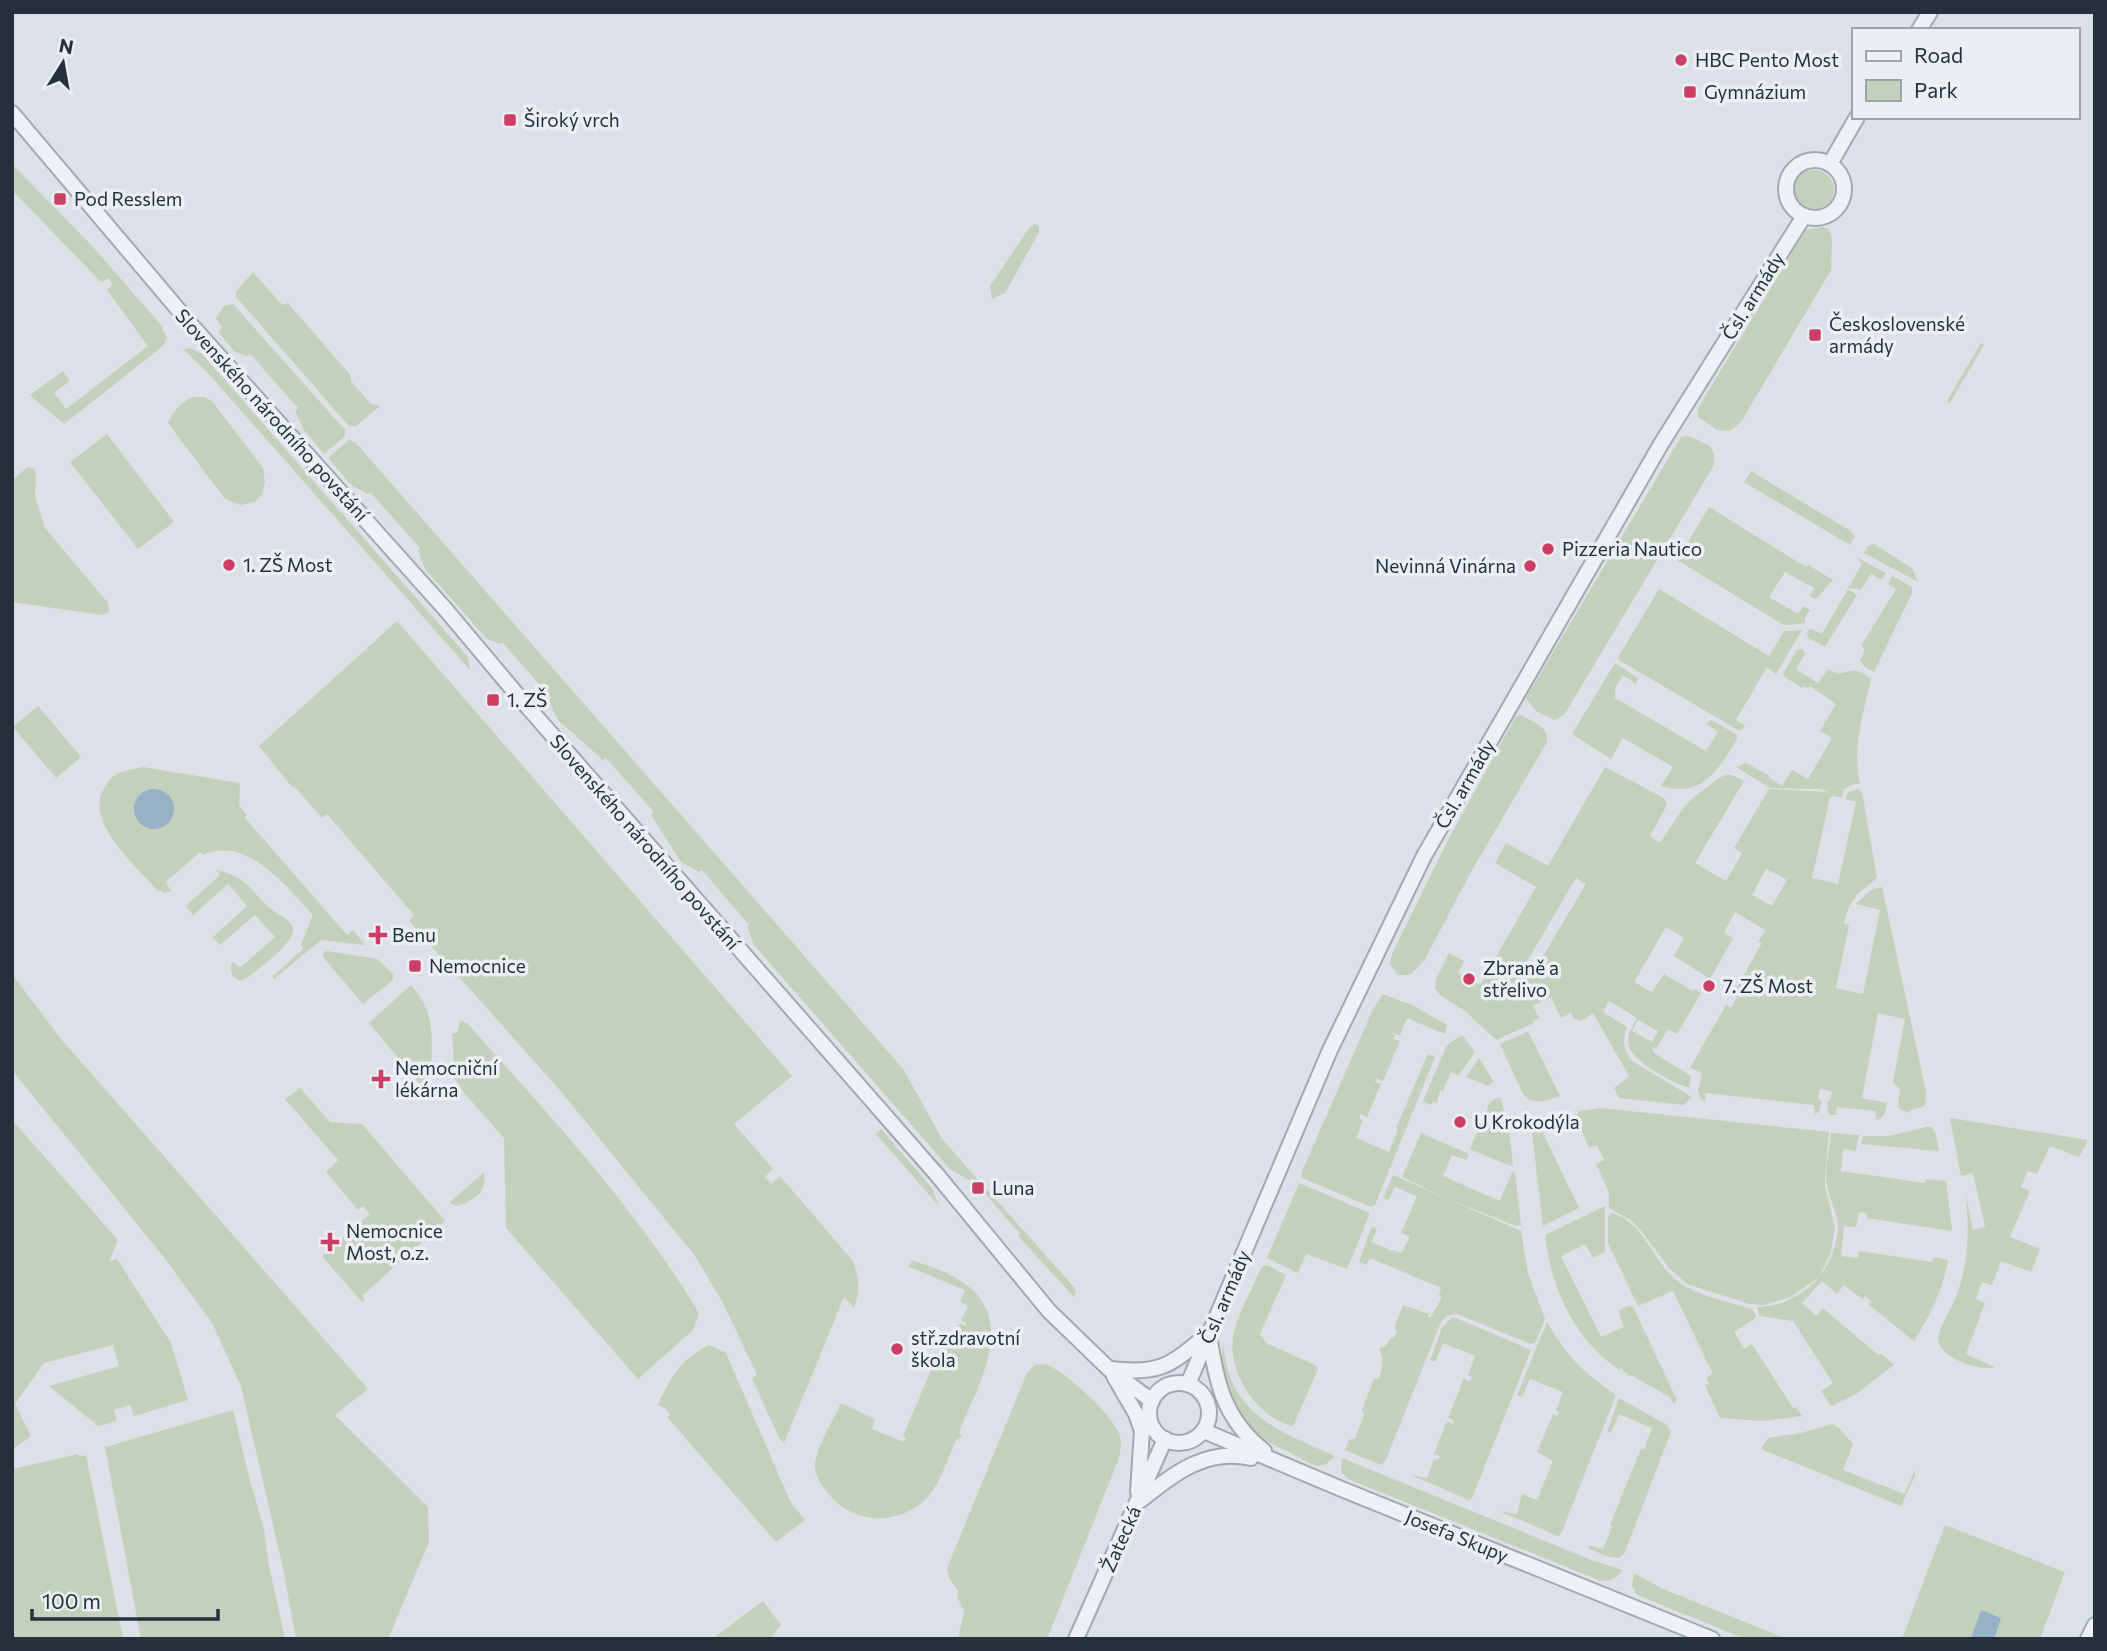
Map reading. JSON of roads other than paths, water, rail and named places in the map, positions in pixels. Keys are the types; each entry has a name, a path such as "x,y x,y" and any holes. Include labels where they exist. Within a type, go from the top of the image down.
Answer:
{"street":[{"path":"1920,28 1930,12"},
{"name":"Slovenského národního povstání","path":"12,113 192,327 446,610 524,704 938,1176 1049,1311 1109,1369 1152,1401"},
{"path":"1830,163 1856,119"},
{"path":"1821,160 1830,163 1844,184 1843,202 1836,210 1821,218 1804,216 1789,204 1786,185 1789,176 1802,162 1821,160"},
{"name":"Čsl. armády","path":"1188,1384 1330,1051 1424,856 1661,444 1804,216"},
{"path":"1109,1369 1156,1369 1176,1361 1209,1333"},
{"path":"1209,1333 1215,1373 1226,1405 1246,1436 1280,1464"},
{"path":"1109,1369 1136,1414 1142,1431 1137,1504"},
{"path":"1171,1384 1188,1384 1197,1389 1208,1404 1209,1413 1204,1430 1190,1441 1182,1443 1166,1440 1153,1427 1150,1409 1152,1401 1171,1384"},
{"name":"Josefa Skupy","path":"1204,1430 1280,1464 1712,1639"},
{"name":"Žatecká","path":"1076,1639 1166,1440"},
{"path":"1137,1504 1167,1479 1197,1461 1232,1454 1280,1464"},
{"path":"2088,1639 2095,1625"}],"water":[{"path":"154,789 168,795 174,809 168,823 154,829 140,823 134,809 140,795"},
{"path":"1981,1610 2001,1618 1994,1639 1971,1639"}],"place":[{"name":"HBC Pento Most","path":"1681,60"},
{"name":"Gymnázium","path":"1690,92"},
{"name":"Široký vrch","path":"510,120"},
{"name":"Pod Resslem","path":"60,199"},
{"name":"Československé armády","path":"1815,335"},
{"name":"Pizzeria Nautico","path":"1548,549"},
{"name":"1. ZŠ Most","path":"229,565"},
{"name":"Nevinná Vinárna","path":"1530,566"},
{"name":"1. ZŠ","path":"493,700"},
{"name":"Benu","path":"378,935"},
{"name":"Nemocnice","path":"415,966"},
{"name":"Zbraně a střelivo","path":"1469,979"},
{"name":"7. ZŠ Most","path":"1709,986"},
{"name":"Nemocniční lékárna","path":"381,1079"},
{"name":"U Krokodýla","path":"1460,1122"},
{"name":"Luna","path":"978,1188"},
{"name":"Nemocnice Most, o.z.","path":"330,1242"},
{"name":"stř.zdravotní škola","path":"897,1349"}]}
